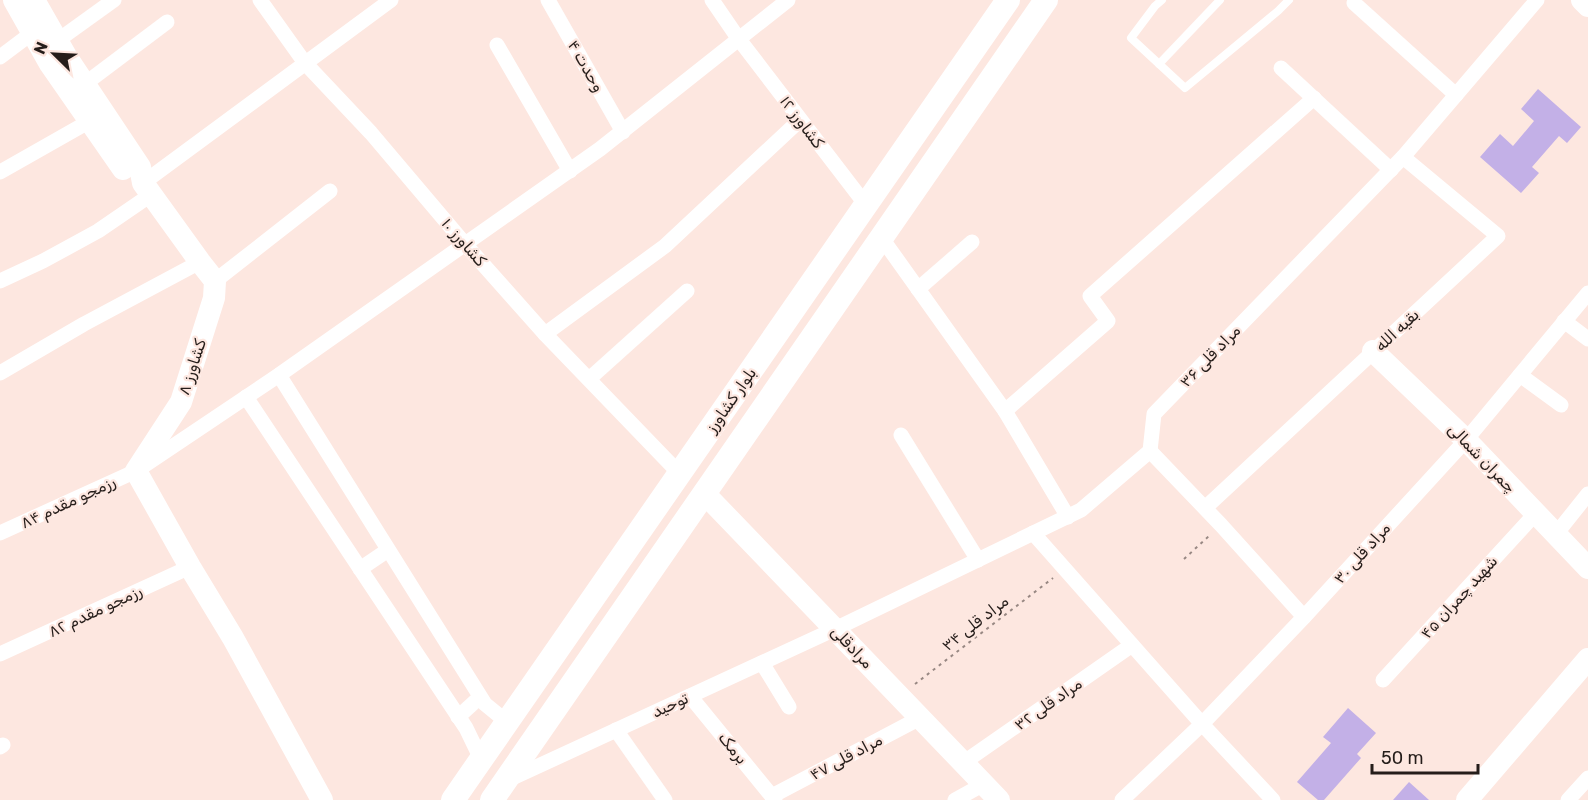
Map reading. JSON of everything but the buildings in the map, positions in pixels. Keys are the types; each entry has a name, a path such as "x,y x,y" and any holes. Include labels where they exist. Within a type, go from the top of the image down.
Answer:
{"main road":[{"name":"بلوار کشاورز","path":"453,800 1008,0"},
{"name":"بلوار کشاورز","path":"499,790 1046,0"},
{"path":"770,343 795,361"}],"street":[{"path":"14,0 50,64 140,167 148,188 214,281 330,191"},
{"path":"34,0 57,41 86,83 98,117"},
{"path":"57,41 114,0"},
{"name":"کشاورز ۱۰","path":"260,0 305,63 371,133 465,244 545,334 680,474"},
{"path":"0,280 43,261 98,231 148,188 305,63 390,0"},
{"name":"وحدت ۴","path":"548,0 623,132"},
{"name":"کشاورز ۱۲","path":"712,0 738,38 866,205"},
{"name":"رزمجو مقدم ۸۴","path":"0,533 136,471 279,375 623,132 788,0"},
{"name":"مراد قلی ۳۶","path":"1150,451 1154,414 1403,157 1537,0"},
{"path":"1582,0 1588,6"},
{"path":"1354,3 1456,95"},
{"path":"86,83 167,22"},
{"path":"0,57 32,33"},
{"path":"497,45 570,171"},
{"path":"1281,68 1390,170"},
{"path":"1005,411 1108,321 1090,296 1314,98"},
{"path":"0,171 98,117"},
{"path":"545,334 665,246 800,120"},
{"name":"بقیه الله","path":"1204,508 1498,236 1403,157"},
{"path":"881,237 1005,411 1068,517"},
{"path":"918,289 972,242"},
{"path":"0,373 84,324 200,262"},
{"name":"کشاورز ۸","path":"136,471 181,402 214,298 214,281"},
{"path":"589,379 687,291"},
{"name":"مراد قلی ۳۰","path":"1122,800 1202,724 1304,617 1466,440 1588,293"},
{"path":"1564,321 1588,339"},
{"name":"چمران شمالی","path":"1373,351 1466,440 1588,568"},
{"path":"279,375 480,697 507,722"},
{"path":"1520,375 1561,405"},
{"path":"246,397 466,728 481,759"},
{"path":"901,435 978,560"},
{"path":"835,629 1081,510 1150,451 1304,617"},
{"path":"136,471 233,638 322,800"},
{"name":"مرادقلی","path":"704,493 992,792"},
{"path":"1556,534 1588,494"},
{"name":"شهید چمران ۴۵","path":"1383,680 1536,513"},
{"path":"1033,533 1202,724 1273,800"},
{"path":"360,569 388,550"},
{"name":"رزمجو مقدم ۸۲","path":"0,654 190,567"},
{"name":"توحید","path":"499,790 616,730 835,629"},
{"name":"مراد قلی ۳۲","path":"963,763 1132,645"},
{"path":"1467,800 1588,659"},
{"path":"762,663 789,707"},
{"name":"برمک","path":"690,696 774,798"},
{"path":"458,717 480,697"},
{"name":"مراد قلی ۴۷","path":"774,798 920,717"},
{"path":"616,730 665,800"},
{"path":"1568,800 1588,778"},
{"path":"955,800 992,792"}],"lane":[{"path":"1162,0 1131,38 1185,88 1289,0"},
{"path":"1159,64 1220,0"}],"path":[{"path":"1184,559 1221,525"},
{"name":"مراد قلی ۳۴","path":"899,696 1065,569"}]}
